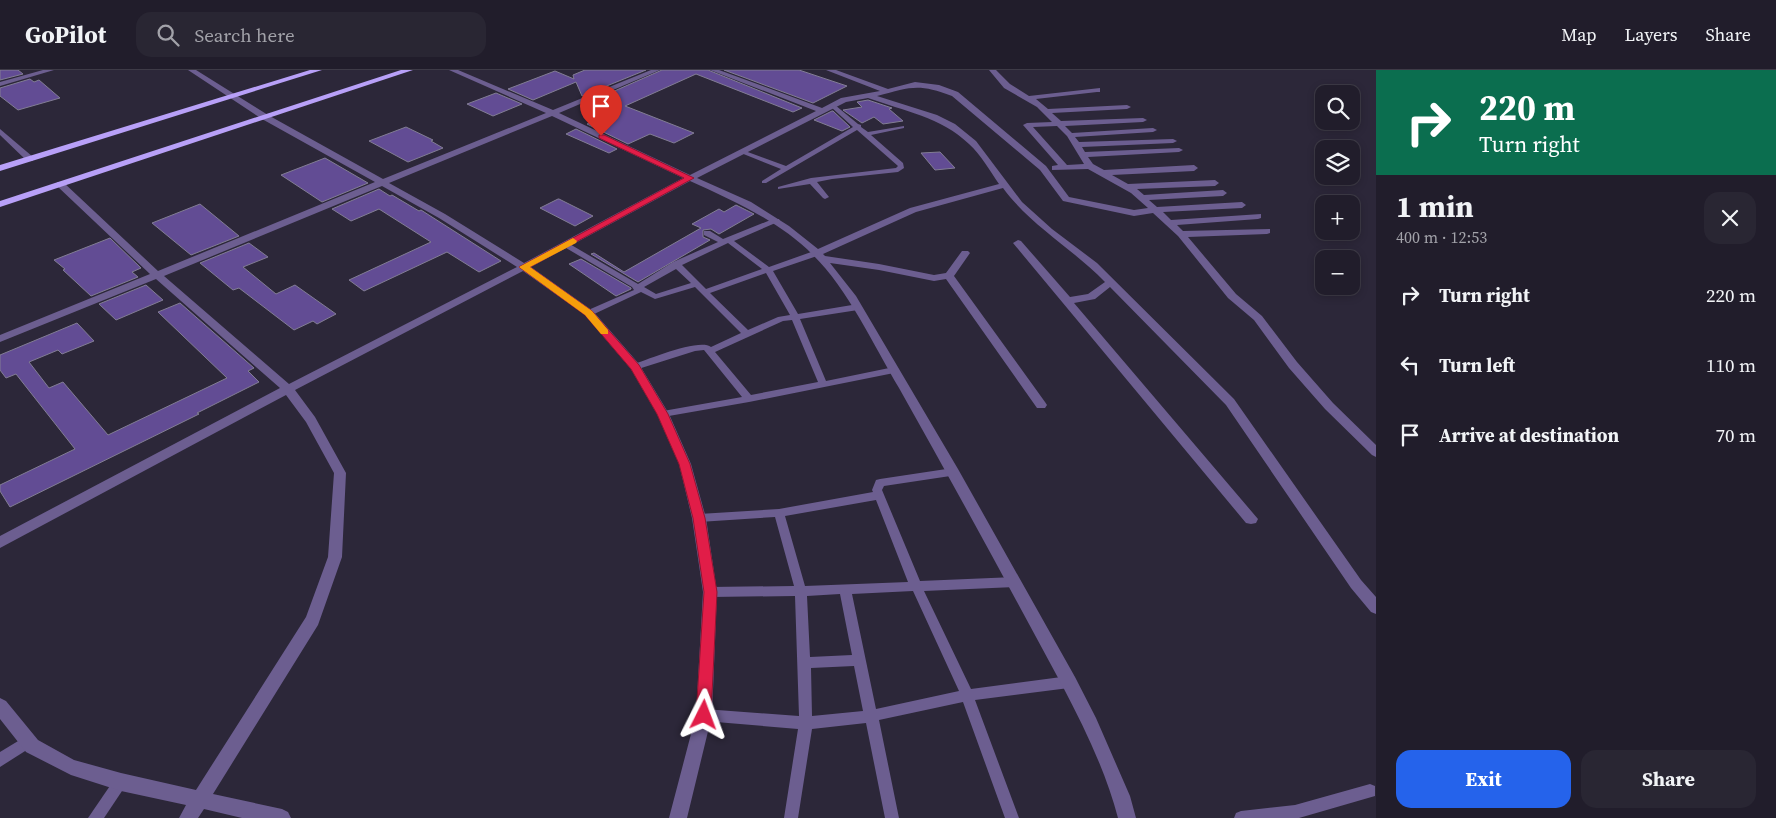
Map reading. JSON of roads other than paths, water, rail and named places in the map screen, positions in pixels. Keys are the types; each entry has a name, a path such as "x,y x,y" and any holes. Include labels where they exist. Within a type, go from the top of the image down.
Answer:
{"highway":[{"path":"0,168 318,70"},
{"path":"0,204 409,70"}],"street":[{"path":"0,84 51,70"},
{"path":"191,70 231,97 442,216 524,267 589,313 635,367 663,414 685,464 699,518 710,592 704,715 678,818"},
{"path":"452,70 553,113 748,204 776,221 819,256 858,307 1015,582 1092,726 1121,796 1127,818"},
{"path":"0,339 657,70"},
{"path":"713,70 823,111"},
{"path":"829,70 888,92"},
{"path":"992,70 1007,86 1046,111 1070,135 1090,166 1142,198 1181,234 1232,296 1258,318 1293,365 1329,406 1376,452"},
{"path":"0,542 690,178 844,100 888,92 915,84 926,85 955,94 1043,168 1066,199 1134,213 1242,205"},
{"path":"1028,98 1097,90"},
{"path":"870,96 934,116 952,126 973,143 1019,204 1049,231 1094,264 1230,402 1356,584 1376,608"},
{"path":"1046,111 1127,107"},
{"path":"1064,167 1027,125 1143,120"},
{"path":"1070,135 1153,130"},
{"path":"0,131 30,159"},
{"path":"1076,145 1173,141"},
{"path":"1082,155 1179,150"},
{"path":"1043,168 1090,166"},
{"path":"1101,173 1194,168"},
{"path":"1126,187 1215,183"},
{"path":"60,184 156,274 288,389 311,420 340,473 335,557 313,620 188,818"},
{"path":"819,256 913,210 1004,185"},
{"path":"1142,198 1223,193"},
{"path":"1169,223 1258,216"},
{"path":"1181,234 1267,231"},
{"path":"1018,243 1251,518"},
{"path":"819,256 934,278 949,276 965,254"},
{"path":"949,276 1041,405"},
{"path":"1067,301 1091,297 1111,282"},
{"path":"0,706 32,746 70,768 122,782 282,818"}],"lane":[{"path":"770,177 783,187 811,180 898,170 902,167 859,126 833,106"},
{"path":"764,182 784,168 859,126"},
{"path":"868,134 902,127"},
{"path":"743,152 784,168"},
{"path":"811,180 825,197"},
{"path":"589,313 638,289 676,264 725,240 776,221"},
{"path":"708,233 725,240 769,271 795,316 824,384"},
{"path":"565,245 638,289 655,297 697,284"},
{"path":"705,292 819,256"},
{"path":"676,264 748,334"},
{"path":"709,350 780,318 858,307"},
{"path":"635,367 694,348 706,347 749,399"},
{"path":"663,414 894,370"},
{"path":"953,472 880,484 877,490 916,586 967,695 1012,818"},
{"path":"699,518 779,513 879,495"},
{"path":"779,513 801,591 804,663 806,723 791,818"},
{"path":"710,592 801,591 1015,582"},
{"path":"845,589 892,818"},
{"path":"804,663 860,660"},
{"path":"704,715 806,723 870,716 967,695 1069,682"},
{"path":"0,760 28,741"},
{"path":"95,818 122,782"},
{"path":"1241,818 1296,815 1370,791"}]}
